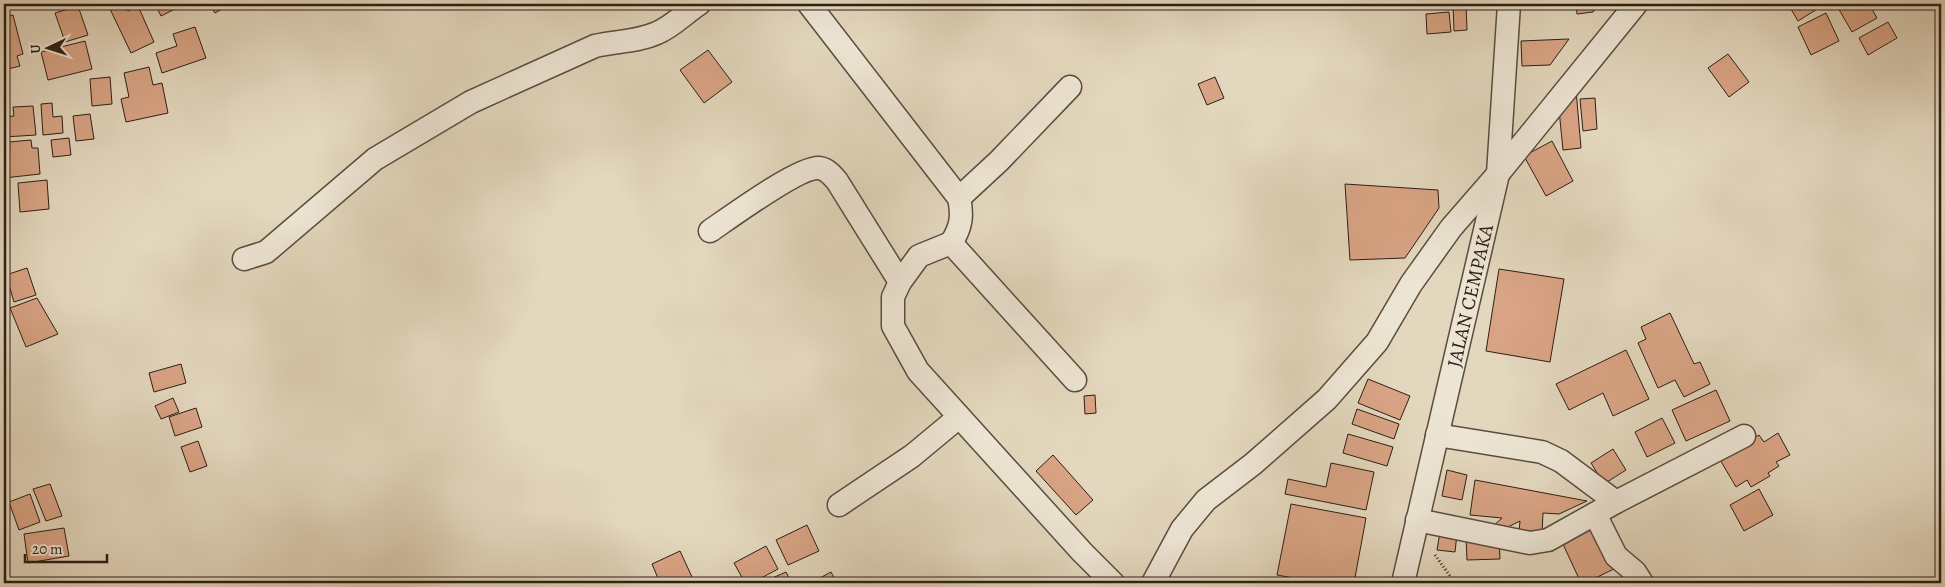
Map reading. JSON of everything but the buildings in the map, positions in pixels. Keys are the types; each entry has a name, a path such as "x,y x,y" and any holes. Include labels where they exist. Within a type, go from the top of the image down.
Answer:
{"street":[{"path":"244,259 266,252 375,159 471,102 595,46 616,41 635,40 658,33 699,4"},
{"path":"809,4 959,198 962,212 958,234 951,243 920,256 900,282 893,296 893,326 918,371 1113,583"},
{"name":"JALAN CEMPAKA","path":"1403,583 1498,174 1509,4"},
{"path":"1153,583 1182,529 1206,500 1254,464 1327,399 1377,342 1412,284 1451,228 1498,174 1636,4"},
{"path":"959,198 1070,87"},
{"path":"710,231 801,172 820,168 829,172 837,181 900,282"},
{"path":"951,243 1075,380"},
{"path":"839,504 912,456 959,417"},
{"path":"1437,435 1542,452 1561,461 1616,502"},
{"path":"1417,520 1530,542 1548,540 1616,502 1744,436"},
{"path":"1595,514 1616,556 1635,572 1642,583"}]}
